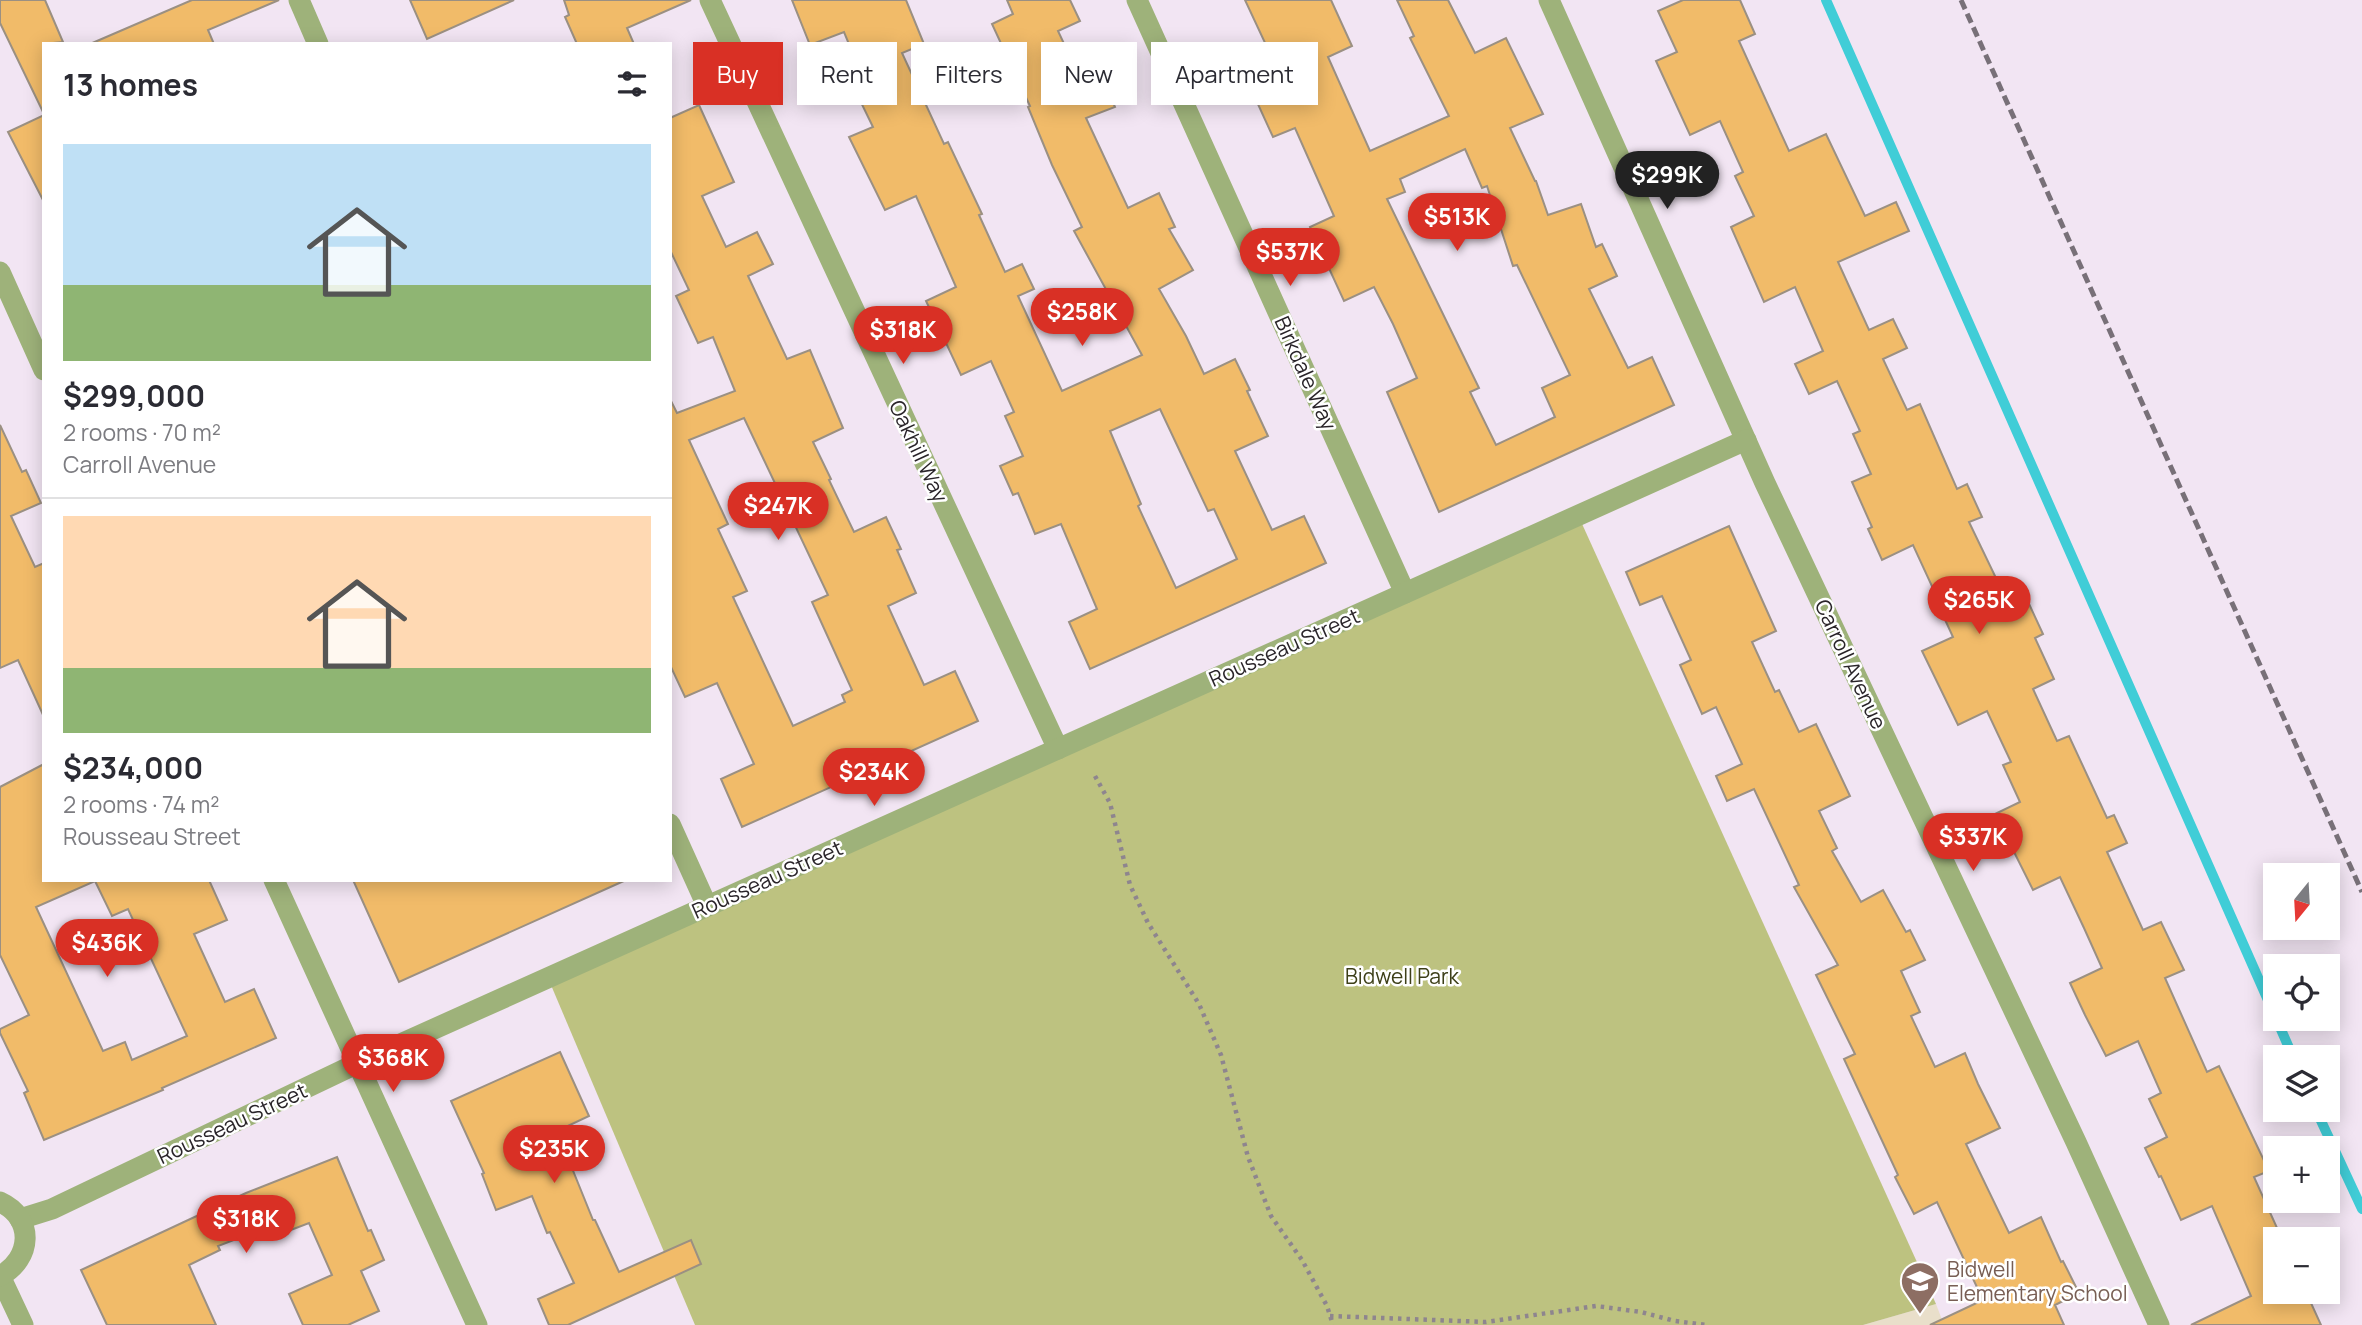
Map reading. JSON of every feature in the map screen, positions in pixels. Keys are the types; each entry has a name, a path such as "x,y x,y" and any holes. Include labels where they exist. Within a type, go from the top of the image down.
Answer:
{"street":[{"path":"299,0 317,42"},
{"name":"Oakhill Way","path":"710,0 1058,749"},
{"name":"Birkdale Way","path":"1137,0 1405,593"},
{"name":"Carroll Avenue","path":"1549,0 1746,440 2070,1129 2159,1325"},
{"path":"0,272 42,366"},
{"name":"Rousseau Street","path":"20,1220 52,1209 356,1064 1746,440"},
{"path":"672,828 707,906"},
{"path":"275,882 477,1325"},
{"path":"0,1202 13,1210 20,1220 26,1241 23,1252 10,1270 0,1276 23,1325"}],"path":[{"path":"1095,776 1110,803 1130,886 1148,923 1199,1004 1221,1055 1248,1157 1271,1216 1302,1260 1327,1306 1332,1325"},
{"path":"1330,1317 1486,1322 1597,1306 1706,1325"}],"shaded area":[{"name":"Bidwell Elementary School","path":"1936,1304 1944,1325 1863,1325"}],"green space":[{"name":"Bidwell Park","path":"1578,515 1936,1304 1863,1325 695,1325 548,978"}],"building":[{"path":"0,0 45,0 63,42 42,42 42,110 0,23"},
{"path":"192,0 279,0 208,30 213,42 95,42"},
{"path":"410,0 514,0 427,39"},
{"path":"564,0 691,0 627,28 633,42 576,42 565,17 569,15"},
{"path":"792,0 906,0 923,42 911,42 911,49 902,53 911,72 911,105 926,105 944,144 948,142 982,214 979,215 1005,272 1022,264 1034,289 1018,296 1062,391 1142,355 1074,231 1082,227 1028,107 1027,42 1000,42 992,24 1013,14 1007,0 1070,0 1080,21 1058,31 1063,42 1041,42 1041,105 1114,105 1115,107 1086,118 1128,208 1159,193 1175,227 1169,229 1193,270 1159,289 1204,374 1235,359 1250,390 1247,391 1268,436 1235,451 1272,530 1304,516 1326,563 1090,669 1069,622 1097,609 1061,524 1035,534 1018,493 1013,495 1000,466 1023,456 1005,416 1014,412 991,361 961,375 926,301 956,287 916,196 885,210 849,137 873,127 862,105 897,105 897,42 848,42 844,32 818,42 809,42","holes":["1160,409 1208,511 1214,509 1237,559 1176,588 1138,506 1141,504 1110,431"]},
{"path":"1245,0 1331,0 1352,46 1328,57 1370,151 1449,116 1410,38 1414,36 1397,0 1448,0 1475,53 1506,38 1543,114 1510,128 1536,181 1548,215 1581,204 1596,247 1602,244 1617,276 1589,289 1628,368 1652,357 1674,405 1439,512 1387,392 1417,378 1374,287 1344,301 1310,227 1334,216 1295,128 1273,137 1258,105 1318,105 1318,42 1265,42","holes":["1465,149 1482,188 1487,186 1513,266 1517,265 1570,375 1542,388 1555,417 1496,445 1470,392 1479,388 1387,199 1405,192 1400,179"]},
{"path":"1683,0 1740,0 1755,34 1739,41 1789,151 1826,134 1865,216 1896,202 1909,231 1838,262 1869,330 1893,319 1907,348 1883,359 1907,410 1920,404 1957,489 1967,484 1982,517 1969,522 2007,601 2024,593 2043,634 2035,638 2054,679 2033,689 2057,741 2069,736 2107,818 2114,815 2127,843 2107,852 2143,930 2161,922 2184,970 2165,978 2207,1072 2219,1066 2263,1158 2263,1173 2254,1177 2263,1197 2263,1213 2270,1213 2277,1227 2263,1227 2263,1304 2311,1304 2321,1325 2191,1325 2251,1296 2212,1206 2181,1220 2145,1148 2167,1137 2149,1099 2161,1093 2138,1041 2106,1056 2070,983 2102,968 2060,877 2033,890 1995,814 2020,802 2003,765 2011,762 1987,711 1958,725 1922,651 1953,637 1935,598 1937,597 1913,545 1882,560 1868,529 1872,527 1852,482 1871,474 1853,434 1860,431 1837,381 1809,394 1795,364 1823,351 1795,287 1764,302 1731,227 1754,216 1735,176 1743,172 1720,121 1690,135 1656,61 1677,52 1658,11"},
{"path":"699,105 734,182 702,196 726,247 757,232 773,264 748,276 787,359 810,350 843,428 813,442 831,479 829,480 854,532 886,517 901,549 897,550 916,593 888,606 924,685 955,671 978,721 742,827 721,779 754,764 717,683 685,697 672,669 672,403 677,413 735,391 713,337 698,343 676,296 689,290 672,254 672,117","holes":["744,418 828,595 812,602 852,690 842,695 845,702 793,726 733,597 747,591 718,529 728,524 689,440"]},
{"path":"42,116 42,198 8,132"},
{"path":"0,425 22,472 26,470 41,503 11,516 35,567 42,564 42,713 18,660 0,668"},
{"path":"1729,526 1776,631 1752,642 1775,692 1779,690 1799,732 1816,724 1850,796 1819,811 1837,848 1832,851 1861,902 1883,890 1906,932 1910,930 1925,960 1901,971 1920,1012 1911,1016 1935,1067 1965,1053 2000,1128 1966,1144 2009,1233 2041,1217 2061,1262 2063,1261 2079,1293 2055,1305 2064,1325 1930,1325 1983,1300 1937,1202 1914,1214 1895,1177 1898,1175 1844,1059 1855,1054 1816,975 1838,965 1794,887 1799,885 1754,789 1727,801 1716,776 1742,764 1716,707 1702,714 1680,665 1691,660 1662,596 1640,605 1626,572"},
{"path":"42,765 42,882 93,882 36,907 103,1051 125,1042 132,1060 187,1036 128,909 112,916 95,882 210,882 227,920 194,934 225,1002 254,989 276,1038 162,1088 163,1090 44,1140 24,1093 28,1091 0,1033 0,1029 29,1015 0,955 0,787"},
{"path":"354,882 622,882 399,982"},
{"path":"560,1052 589,1116 557,1131 593,1220 619,1272 691,1240 701,1264 568,1325 549,1325 538,1299 574,1283 550,1232 547,1233 532,1196 496,1210 482,1174 484,1173 451,1101"},
{"path":"337,1157 368,1231 371,1230 384,1260 361,1271 379,1311 348,1325 303,1325 289,1294 332,1275 309,1223 283,1233 278,1223 218,1246 220,1250 189,1265 216,1325 107,1325 81,1270 246,1193"}],"waterway":[{"path":"1826,0 2263,989"},
{"path":"2282,1031 2288,1045"},
{"path":"2322,1122 2362,1209"}],"railway":[{"path":"1961,0 2362,892"}],"place":[{"name":"Bidwell Elementary School","path":"1920,1315"}]}
